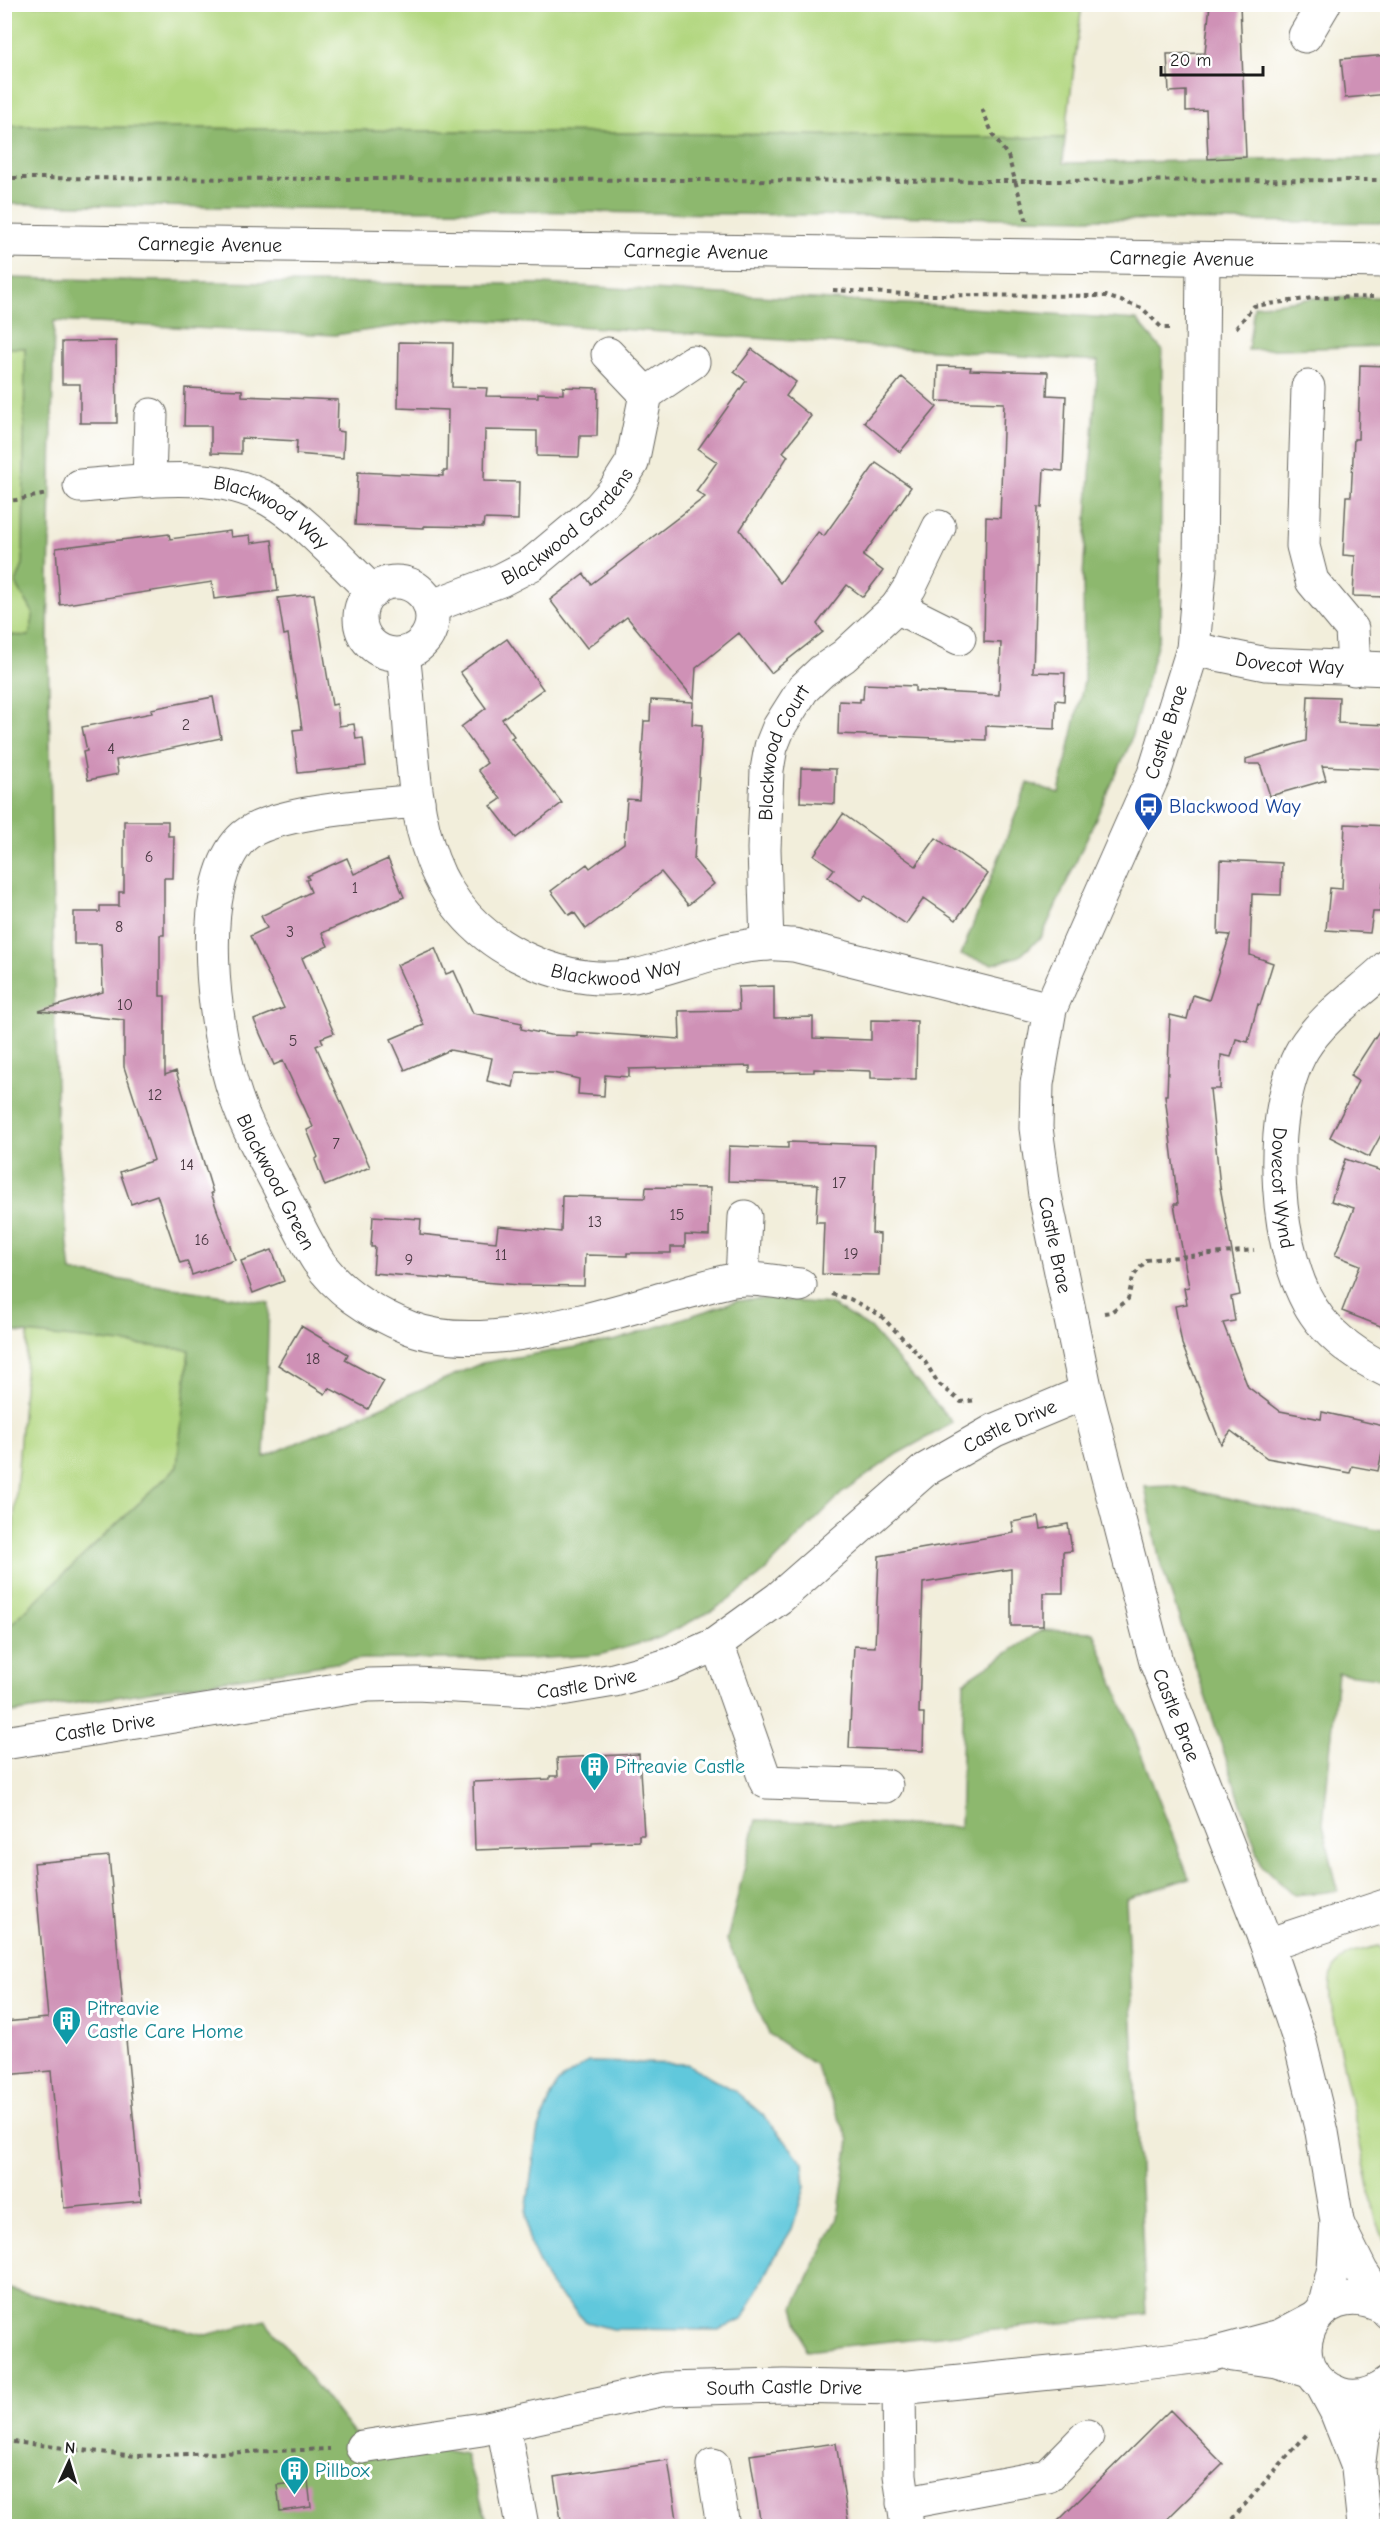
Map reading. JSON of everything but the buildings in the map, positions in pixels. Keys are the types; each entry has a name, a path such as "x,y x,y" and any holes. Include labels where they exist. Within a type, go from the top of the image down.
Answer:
{"street":[{"path":"1305,36 1324,4"},
{"name":"Carnegie Avenue","path":"4,241 1388,261"},
{"name":"Castle Brae","path":"1203,259 1200,568 1192,649 1154,774 1050,1009 1037,1084 1036,1128 1041,1174 1086,1392 1156,1662 1267,1945 1300,2042 1322,2132 1337,2221 1334,2268 1319,2313 1307,2332 1304,2348 1307,2364 1340,2421 1358,2469"},
{"path":"609,354 646,393 693,362"},
{"path":"1308,387 1303,546 1312,581 1352,629 1354,669"},
{"name":"Blackwood Gardens","path":"430,607 501,580 532,564 599,508 614,491 632,463 646,393"},
{"path":"149,481 151,415"},
{"name":"Blackwood Way","path":"80,486 149,481 213,483 251,490 291,515 373,592"},
{"name":"Blackwood Court","path":"767,944 764,849 767,770 771,747 779,727 803,689 822,671 844,656 897,607 910,587 939,527"},
{"path":"401,583 419,591 430,607 432,616 428,635 415,649 403,654 384,652 375,647 362,630 362,608 373,592 382,585 401,583"},
{"path":"897,607 959,638"},
{"name":"Dovecot Way","path":"1192,649 1266,664 1388,669"},
{"name":"Blackwood Way","path":"403,654 418,801 428,851 437,876 450,898 467,919 516,955 542,966 585,977 634,976 739,948 767,944 794,945 1050,1009"},
{"name":"Blackwood Green","path":"418,801 332,810 279,820 261,827 245,835 236,846 226,862 217,892 212,920 220,1044 246,1123 319,1262 359,1302 382,1316 415,1329 448,1336 477,1337 517,1333 585,1321 742,1279 800,1285"},
{"name":"Dovecot Wynd","path":"1383,979 1315,1032 1302,1050 1290,1080 1283,1108 1280,1139 1281,1194 1288,1247 1295,1274 1319,1320 1355,1353 1388,1371"},
{"path":"742,1279 745,1217"},
{"name":"Castle Drive","path":"4,1743 368,1685 416,1684 549,1691 614,1680 669,1665 714,1646 779,1598 925,1470 995,1430 1086,1392"},
{"path":"714,1646 723,1660 766,1782 886,1786"},
{"path":"1267,1945 1388,1905"},
{"name":"Castle Brae","path":"1337,2221 1361,2271 1385,2310"},
{"name":"Castle Brae","path":"1319,2313 1338,2300 1353,2298 1369,2300 1385,2310"},
{"name":"South Castle Drive","path":"362,2447 503,2425 664,2389 784,2386 899,2388 1209,2355 1280,2336 1319,2313"},
{"name":"South Castle Drive","path":"1209,2355 1247,2356 1276,2361 1317,2378"},
{"name":"Castle Brae","path":"1317,2378 1329,2390 1345,2396 1362,2396 1383,2386"},
{"name":"Castle Brae","path":"1364,2526 1358,2469 1362,2438 1383,2386"},
{"path":"899,2388 905,2515 1048,2476 1086,2436"},
{"path":"503,2425 522,2526"},
{"path":"713,2465 723,2526"}],"path":[{"path":"982,109 994,137 1008,156 1034,257"},
{"path":"4,178 1388,180"},
{"path":"4,501 80,486"},
{"path":"1071,1320 1111,1312 1128,1299 1133,1277 1146,1260 1288,1247"},
{"path":"800,1285 850,1299 880,1315 924,1360 938,1383 961,1402 982,1399"},
{"path":"1226,2526 1314,2425 1340,2421"},
{"path":"4,2440 135,2456 362,2447"}],"green space":[{"path":"5,5 1082,5 1065,138 5,126"},
{"path":"5,126 1065,138 1063,163 1387,158 1387,223 5,204"},
{"path":"5,278 267,283 541,284 941,306 1137,320 1162,350 1160,634 1129,746 1042,936 1020,956 993,964 961,955 1028,783 1059,793 1084,681 1083,576 1098,361 454,318 335,335 54,321 48,638 57,1144 71,1272 269,1303 264,1457 482,1363 617,1340 736,1301 761,1299 831,1304 870,1328 953,1423 897,1454 841,1494 759,1577 715,1609 659,1638 599,1655 529,1659 362,1659 5,1714 6,1629 177,1467 189,1350 5,1331 4,635 29,636 33,615 16,583 23,565 25,348 5,348"},
{"path":"1387,297 1387,346 1248,350 1254,306 1313,298"},
{"path":"5,348 25,348 23,565 16,583 32,612 29,636 5,635"},
{"path":"28,1333 189,1349 177,1467 6,1629"},
{"path":"1171,1486 1387,1532 1387,1679 1338,1673 1323,1824 1338,1891 1294,1895 1262,1866 1159,1558 1145,1487"},
{"path":"1042,1630 1094,1632 1189,1878 1126,1899 1146,2314 806,2350 794,2307 838,2218 849,2140 815,2065 769,2034 727,1940 756,1820 960,1827 964,1682"},
{"path":"1379,1946 1388,1958 1387,2246 1376,2220 1333,2017 1330,1987 1331,1976 1340,1960 1362,1950"},
{"path":"5,2288 206,2335 265,2320 354,2434 465,2454 489,2526 5,2526"}],"water":[{"path":"588,2062 687,2064 734,2090 765,2117 803,2163 805,2187 792,2229 772,2261 742,2320 719,2330 612,2329 586,2322 549,2284 529,2242 526,2213 537,2134 556,2084"}],"place":[{"name":"Blackwood Way","path":"1148,832"},
{"name":"Pitreavie Castle","path":"594,1792"},
{"name":"Pitreavie Castle Care Home","path":"66,2046"},
{"name":"Pillbox","path":"294,2496"}]}
